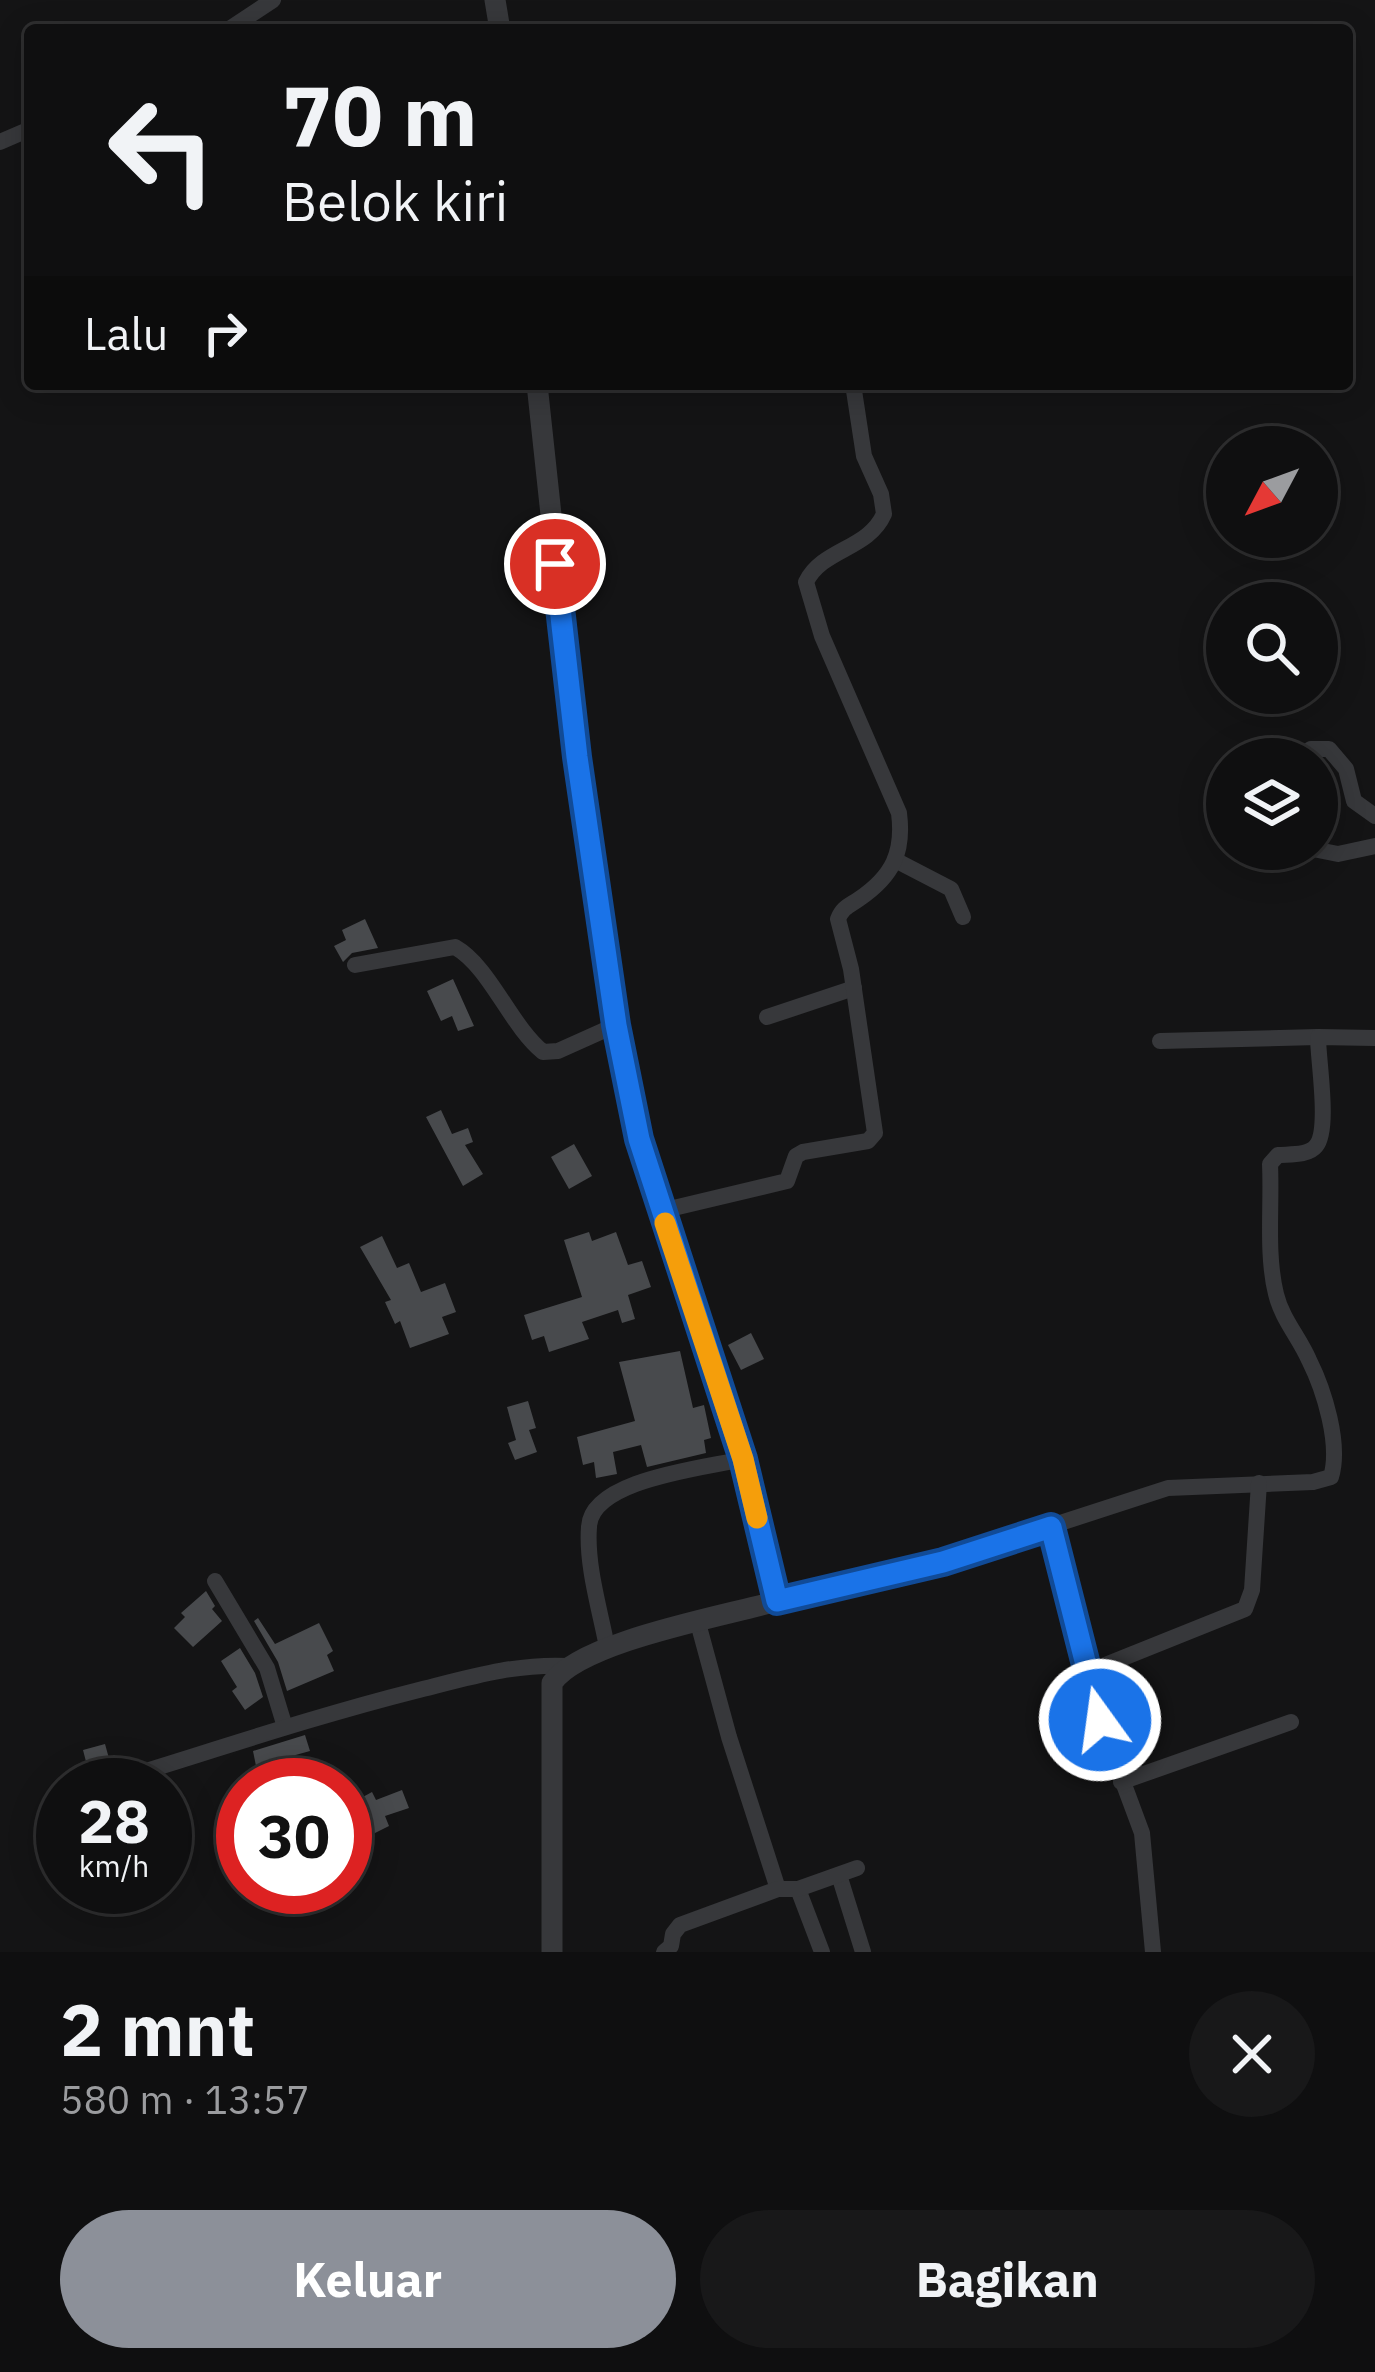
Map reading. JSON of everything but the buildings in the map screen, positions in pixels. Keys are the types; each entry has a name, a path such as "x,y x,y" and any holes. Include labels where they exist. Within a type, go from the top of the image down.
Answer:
{"street":[{"path":"237,24 273,0"},
{"path":"538,390 577,757 616,1025 639,1139 743,1459 777,1601"},
{"path":"661,1211 788,1180 796,1156 803,1151 872,1137 854,988 838,913 877,885 897,861 902,840 899,813 822,636 806,582 815,566 869,537 884,514 864,456 854,390"},
{"path":"1338,760 1346,769 1354,800 1375,816"},
{"path":"1338,854 1375,846"},
{"path":"897,861 951,889 963,917"},
{"path":"356,965 455,947 466,954 510,1017 543,1052 558,1052 616,1025"},
{"path":"767,1017 854,988"},
{"path":"552,1952 549,1691 569,1666 607,1647 943,1562 1168,1488 1328,1479 1334,1470 1321,1390 1277,1300 1270,1164 1278,1155 1311,1151 1319,1144 1323,1122 1318,1037"},
{"path":"1160,1041 1375,1038"},
{"path":"607,1647 589,1526 597,1506 622,1487 743,1459"},
{"path":"1088,1672 1245,1609 1252,1590 1258,1484"},
{"path":"1051,1527 1088,1672 1146,1855 1153,1952"},
{"path":"215,1581 267,1668 285,1727"},
{"path":"698,1623 778,1888"},
{"path":"187,1758 499,1670 535,1664 569,1666"},
{"path":"1121,1782 1291,1722"},
{"path":"664,1952 680,1925 778,1888 798,1889 848,1872 863,1952"},
{"path":"798,1889 822,1952"}],"slow traffic":[{"path":"665,1223 743,1459 757,1518"}],"route":[{"path":"555,564 616,1025 639,1139 743,1459 777,1601 943,1562 1051,1527 1100,1720"}]}
